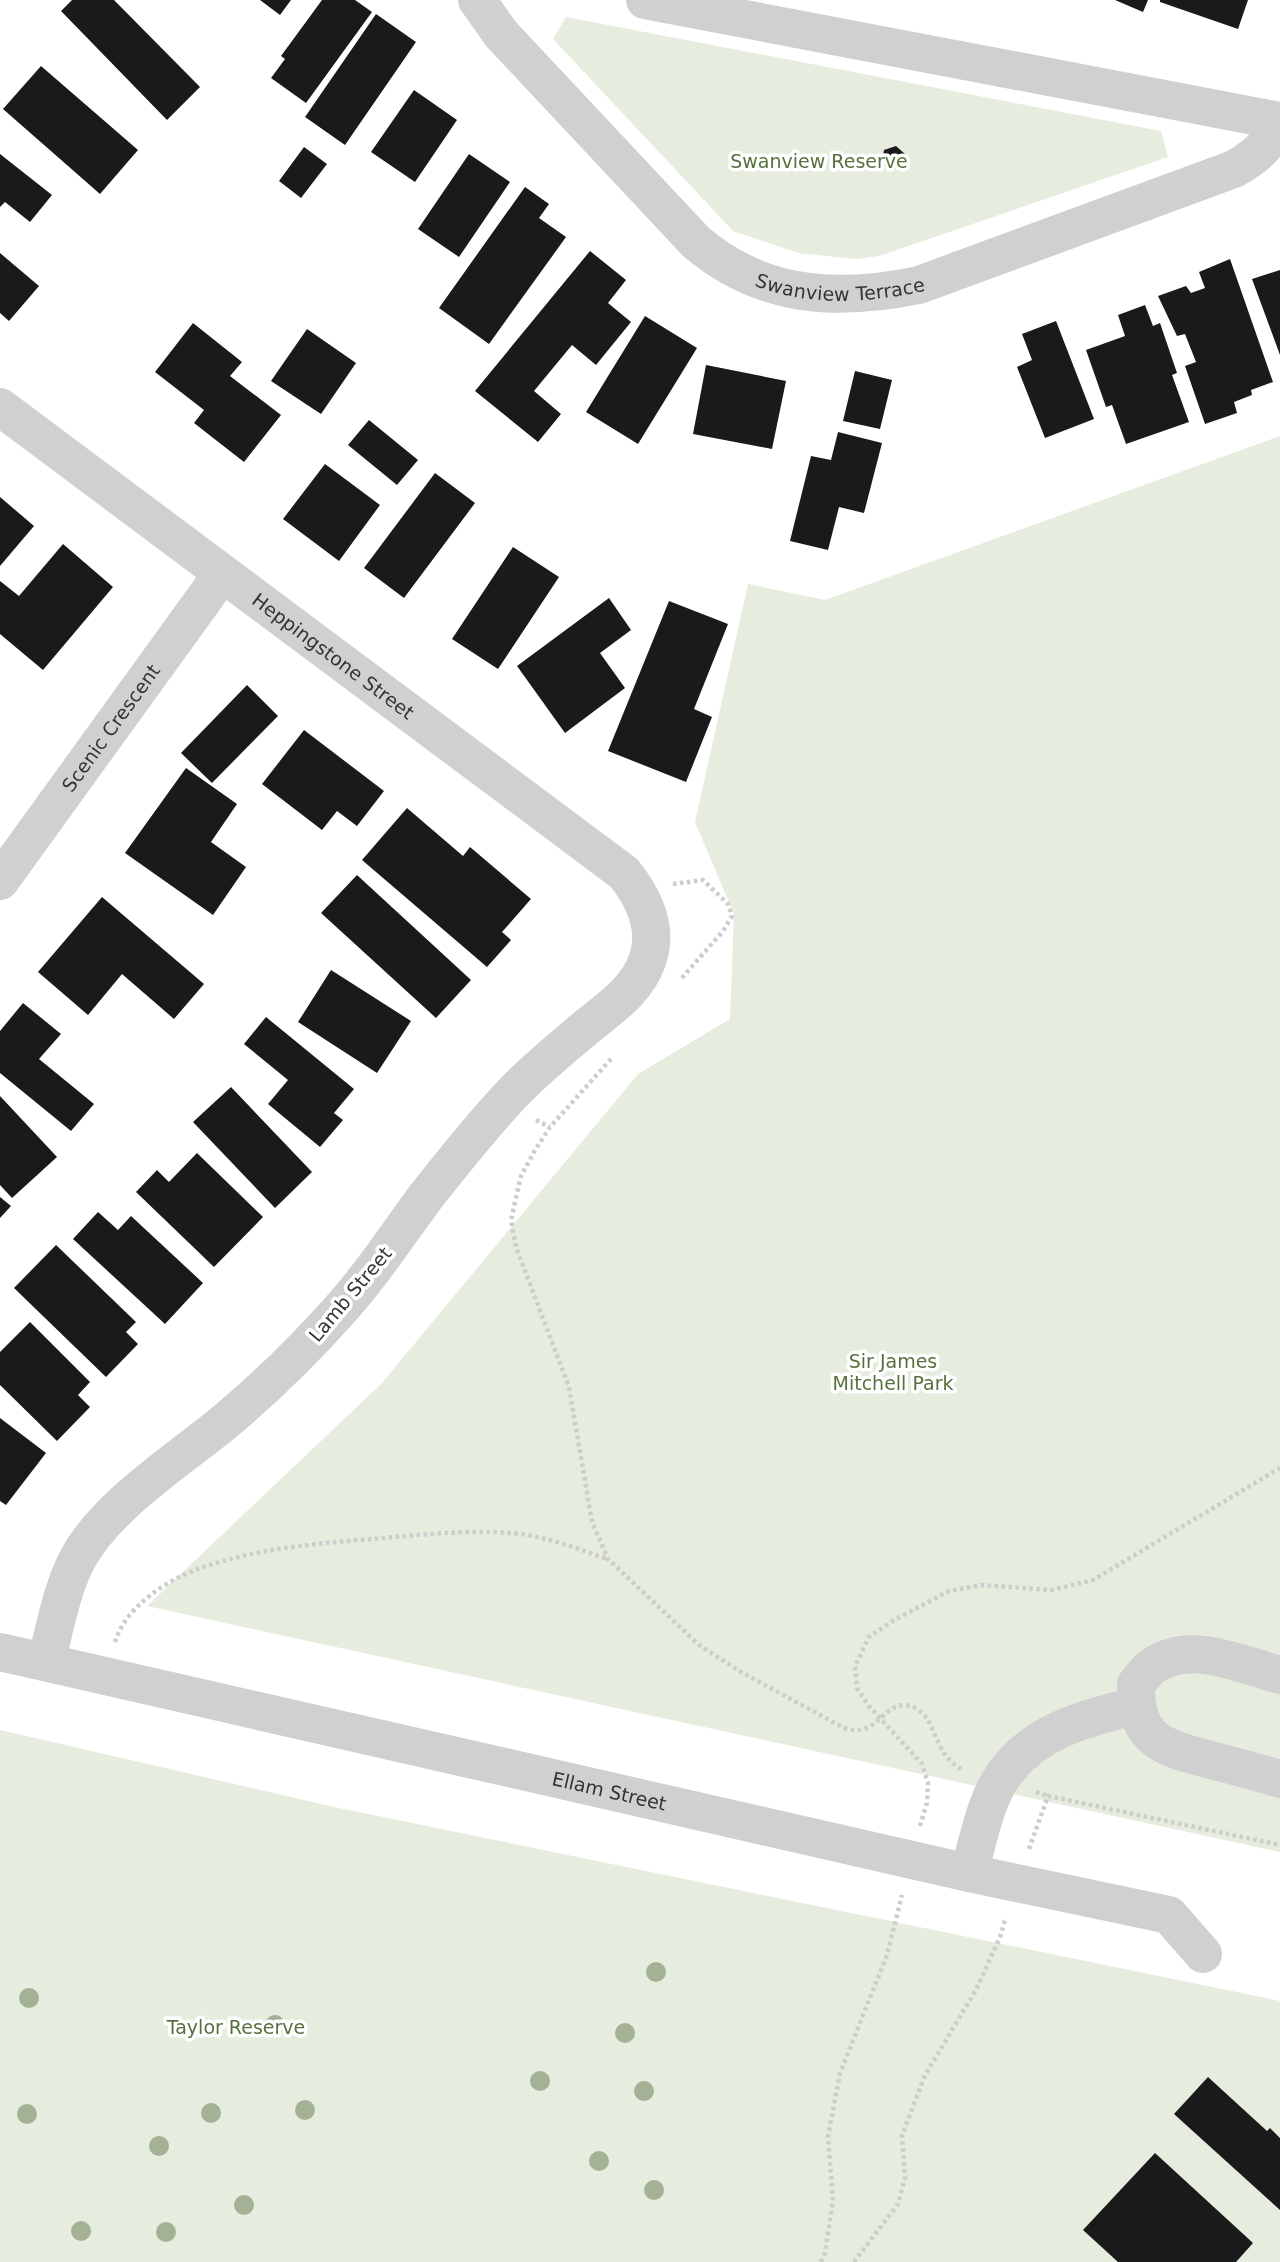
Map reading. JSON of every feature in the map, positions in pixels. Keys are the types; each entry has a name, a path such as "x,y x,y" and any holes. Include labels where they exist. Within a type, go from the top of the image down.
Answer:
{"street":[{"name":"Swanview Terrace","path":"477,0 501,34 696,242 729,268 780,287 848,294 881,293 919,285 1234,169 1267,145 1279,121 790,13 645,0"},
{"name":"Heppingstone Street","path":"0,407 624,873 640,893 650,921"},
{"name":"Scenic Crescent","path":"0,881 222,574"},
{"name":"Lamb Street","path":"46,1662 76,1562 99,1529 121,1505 248,1401 294,1359 338,1312 509,1096 563,1046 626,994 640,977 650,950 650,921"},
{"name":"Ellam Street","path":"0,1652 1017,1884 1169,1915 1203,1954"},
{"path":"1280,1675 1205,1655 1178,1654 1154,1664 1136,1684 1136,1706 1145,1727 1160,1744 1182,1753 1280,1779"},
{"path":"969,1873 999,1782 1029,1746 1085,1717 1136,1706"}],"path":[{"path":"670,884 704,880 728,904 732,916 723,931 678,983"},
{"path":"614,1055 550,1127 534,1152 521,1176 511,1220 516,1247 569,1387 592,1522 608,1559 699,1645 741,1672 844,1728 855,1732 868,1730 891,1709 900,1706 913,1707 929,1722 943,1754 953,1765 1048,1796 1280,1844"},
{"path":"104,1676 118,1630 149,1597 170,1582 195,1570 269,1550 370,1539 486,1531 523,1534 608,1559"},
{"path":"854,2262 898,2204 905,2178 902,2136 925,2075 981,1979 1000,1937 1048,1796"}],"green space":[{"name":"Swanview Reserve","path":"566,17 1161,131 1168,157 879,256 856,259 798,253 733,231 553,39"},
{"name":"Sir James Mitchell Park","path":"1280,436 1280,1852 147,1606 382,1383 638,1074 730,1019 734,914 695,822 748,584 825,600"},
{"name":"Taylor Reserve","path":"0,1730 334,1807 1280,2001 1280,2262 0,2262"}],"building":[{"path":"72,0 114,0 200,87 167,120 61,11"},
{"path":"260,0 291,0 280,15"},
{"path":"322,0 355,0 372,12 306,103 271,78 285,59 281,56"},
{"path":"1115,0 1148,0 1143,12"},
{"path":"1160,0 1248,0 1238,29"},
{"path":"376,14 416,42 345,145 305,117"},
{"path":"41,66 138,150 100,194 3,109"},
{"path":"414,90 457,120 415,182 371,152"},
{"path":"896,146 905,154 902,166 890,170 882,162 884,150"},
{"path":"304,147 327,164 301,198 279,181"},
{"path":"0,154 52,195 30,222 5,202 0,207"},
{"path":"469,154 510,182 459,257 418,229"},
{"path":"525,187 549,204 539,218 566,237 489,344 439,308"},
{"path":"590,251 626,280 608,303 631,322 596,365 572,345 534,391 561,414 538,442 475,391"},
{"path":"0,253 39,286 9,321 0,313"},
{"path":"1230,259 1273,382 1251,390 1252,395 1234,402 1237,413 1205,424 1185,366 1196,362 1185,334 1177,336 1158,296 1186,286 1191,293 1205,288 1199,272"},
{"path":"1280,270 1280,355 1252,279"},
{"path":"1145,305 1153,326 1160,323 1177,373 1172,375 1189,422 1126,444 1112,405 1106,407 1086,350 1125,336 1118,315"},
{"path":"645,316 697,348 638,444 586,412"},
{"path":"1056,321 1094,419 1045,438 1017,367 1032,360 1022,334"},
{"path":"193,323 242,362 230,376 281,415 244,462 194,423 204,410 155,372"},
{"path":"307,329 356,363 321,414 271,381"},
{"path":"706,365 786,381 772,449 693,434"},
{"path":"855,371 892,380 880,429 843,421"},
{"path":"369,420 418,460 397,485 348,445"},
{"path":"838,432 882,443 864,513 839,507 828,550 790,541 811,456 831,460"},
{"path":"325,464 380,505 339,561 283,519"},
{"path":"435,473 475,503 404,598 364,568"},
{"path":"0,497 34,526 0,566"},
{"path":"63,544 113,587 43,670 0,634 0,581 19,596"},
{"path":"513,547 559,577 498,669 452,639"},
{"path":"609,598 631,630 600,653 625,688 565,733 517,666"},
{"path":"669,601 728,624 694,709 712,717 686,782 608,751"},
{"path":"247,685 278,716 212,783 181,753"},
{"path":"304,730 384,791 357,826 337,811 322,830 262,784"},
{"path":"186,768 237,804 211,842 246,867 213,915 125,853"},
{"path":"407,808 463,856 470,847 531,899 502,932 511,940 487,967 362,860"},
{"path":"357,875 471,980 436,1018 321,913"},
{"path":"102,897 204,984 174,1019 122,974 88,1015 38,972"},
{"path":"331,970 411,1021 377,1073 298,1022"},
{"path":"23,1003 61,1034 39,1059 94,1104 71,1131 0,1073 0,1031"},
{"path":"266,1017 354,1089 334,1113 343,1120 320,1147 268,1104 288,1080 244,1044"},
{"path":"231,1087 312,1172 275,1208 193,1122"},
{"path":"0,1096 57,1157 12,1198 0,1185"},
{"path":"197,1153 263,1217 214,1267 136,1192 157,1170 169,1182"},
{"path":"0,1197 11,1206 0,1218"},
{"path":"98,1212 118,1230 131,1216 203,1283 165,1324 73,1239"},
{"path":"56,1245 136,1322 126,1332 138,1344 106,1377 14,1288"},
{"path":"30,1322 90,1382 78,1395 90,1407 57,1441 0,1385 0,1352"},
{"path":"0,1418 46,1453 6,1505 0,1501"},
{"path":"1208,2077 1267,2131 1270,2128 1280,2138 1280,2210 1174,2114"},
{"path":"1155,2153 1253,2243 1236,2262 1118,2262 1083,2230"}]}
